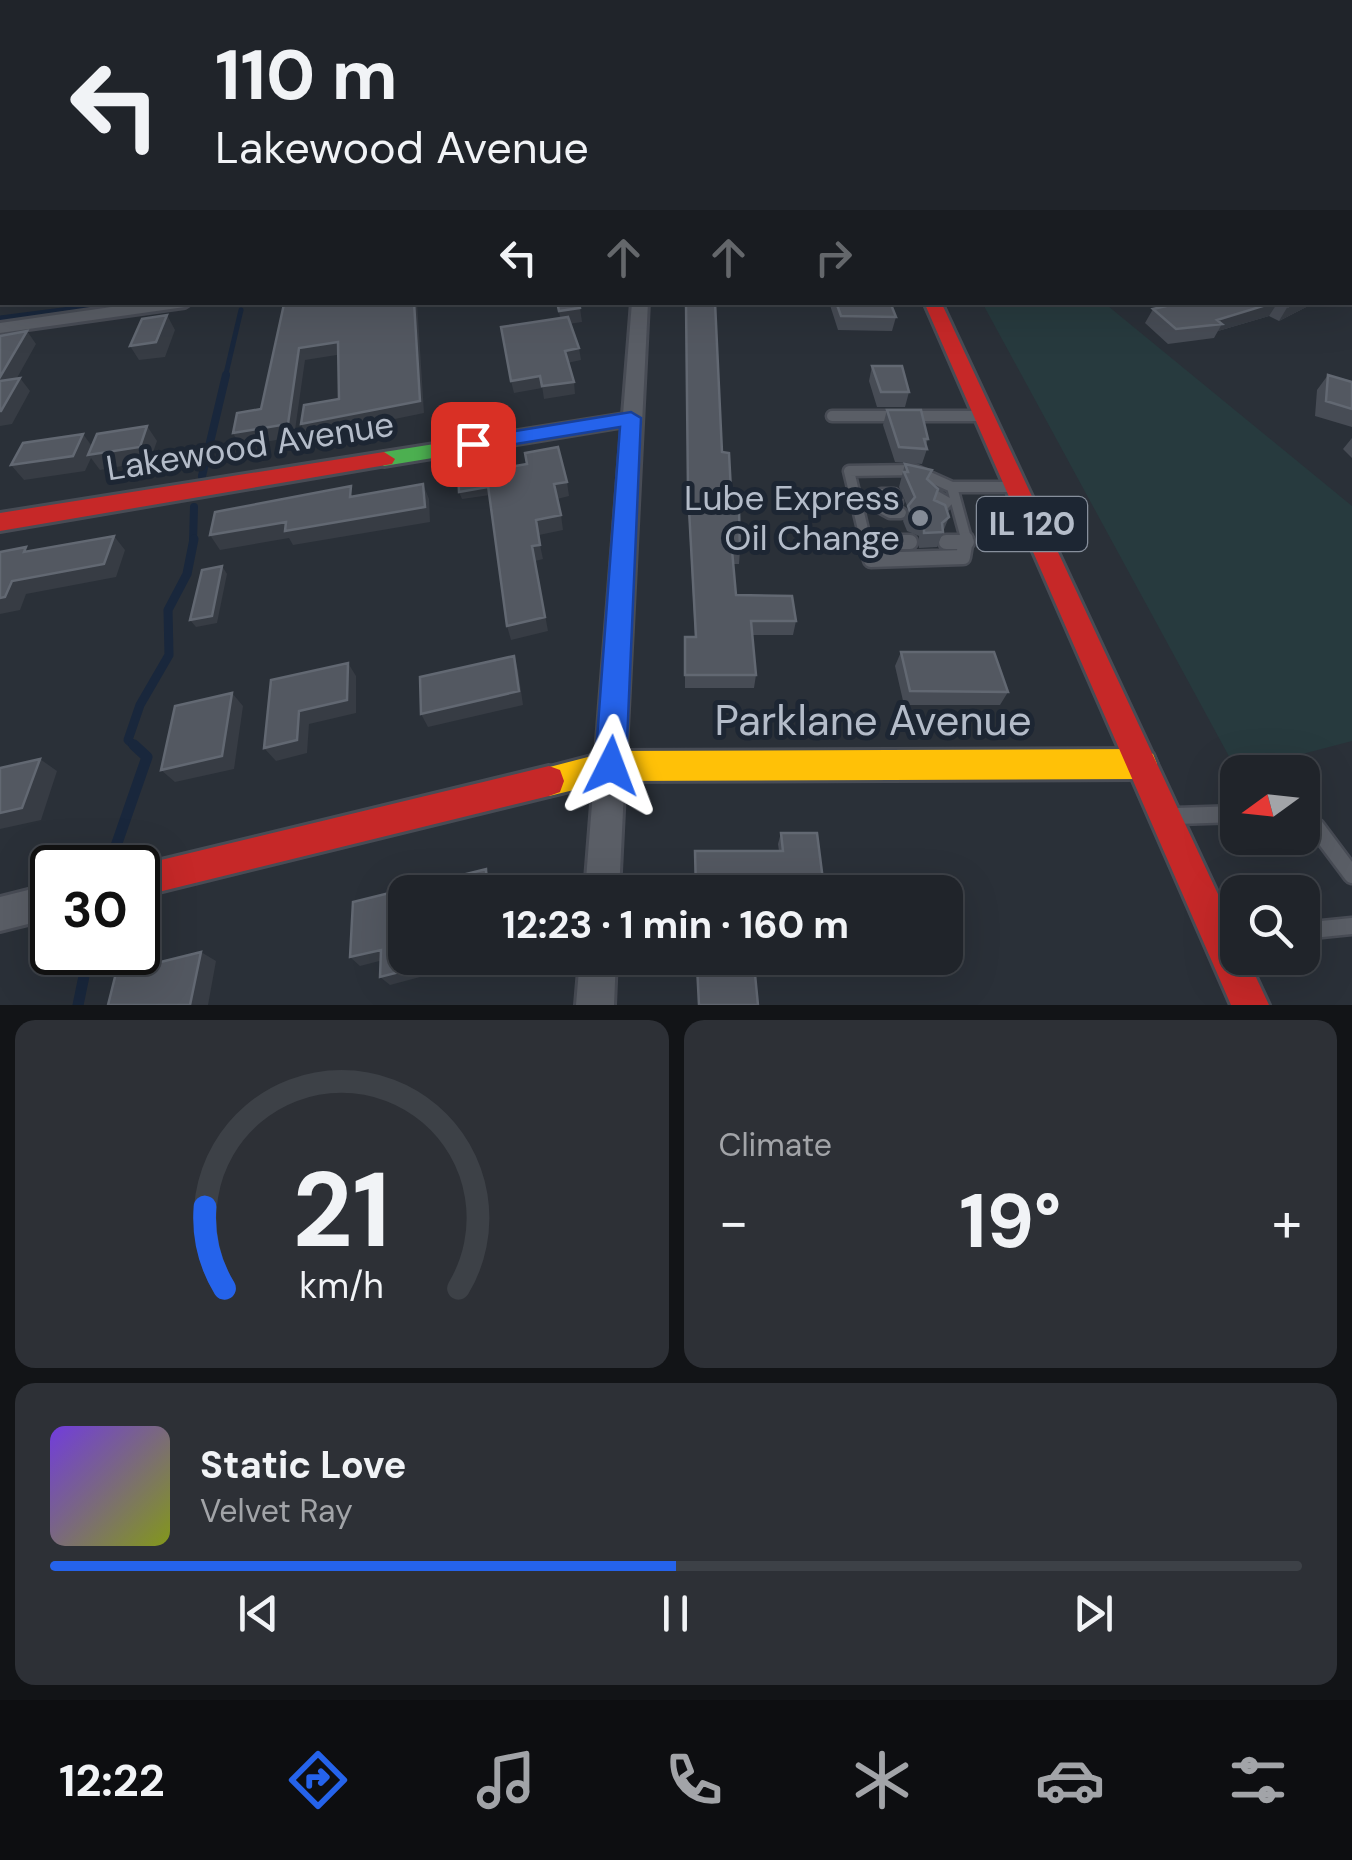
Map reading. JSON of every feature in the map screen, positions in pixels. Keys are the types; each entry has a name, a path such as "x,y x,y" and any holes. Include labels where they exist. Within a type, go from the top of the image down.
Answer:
{"street":[{"path":"0,328 164,305"},
{"path":"603,875 640,305"},
{"name":"IL 120","path":"933,305 1166,816 1220,917"},
{"name":"Lakewood Avenue","path":"0,522 631,418"},
{"name":"Parklane Avenue","path":"160,875 611,766 1142,764"},
{"path":"0,914 30,906"},
{"path":"595,1005 597,975"},
{"name":"IL 120","path":"1241,975 1250,1005"}],"lane":[{"path":"832,416 982,416"},
{"path":"952,486 941,502 967,542 963,557 871,560 848,471 914,470 952,486 1014,487"},
{"path":"856,504 872,503 890,513 897,503 881,494 872,503"},
{"path":"867,542 910,542"},
{"path":"946,542 967,542"},
{"path":"1166,816 1220,814"},
{"path":"1320,833 1352,874"},
{"path":"1320,932 1352,926"}],"green space":[{"path":"984,306 1108,306 1352,506 1352,741 1298,755 1228,755"}],"building":[{"path":"284,305 414,305 420,401 301,424 304,405 339,399 338,342 299,348 288,424 233,433 237,413 261,409"},
{"path":"558,305 580,305 580,308 559,311"},
{"path":"686,305 715,305 722,452 729,453 732,510 739,510 740,550 732,550 736,595 792,596 796,621 751,621 756,675 685,675 685,637 696,637 688,491"},
{"path":"837,305 891,305 896,317 841,316"},
{"path":"1171,305 1266,305 1217,320 1222,324 1176,329 1153,309"},
{"path":"167,315 156,342 130,346 142,319"},
{"path":"568,317 579,348 565,351 574,382 542,386 540,376 511,381 501,327"},
{"path":"27,331 0,377 0,336"},
{"path":"872,366 902,366 909,392 881,392"},
{"path":"1328,375 1352,382 1352,409 1326,401"},
{"path":"20,378 1,411 0,411 0,381"},
{"path":"887,410 921,410 927,449 899,447"},
{"path":"147,426 140,447 88,455 97,434"},
{"path":"83,434 73,456 11,465 23,443"},
{"path":"558,447 567,482 554,484 561,515 536,520 540,545 532,546 545,617 507,626 486,471 527,464 525,453"},
{"path":"905,464 932,470 927,479 938,489 934,500 945,505 949,517 942,523 943,532 924,533 924,521 912,517 908,506 915,497 904,472 908,472"},
{"path":"486,468 488,487 459,492 458,472"},
{"path":"423,484 425,507 285,531 286,522 210,535 215,512 351,486 350,497"},
{"path":"114,536 104,564 12,581 5,597 0,598 0,552 26,547 24,552"},
{"path":"222,566 212,616 190,620 202,570"},
{"path":"901,652 994,652 1008,692 910,691"},
{"path":"514,656 519,691 421,714 420,677"},
{"path":"348,663 347,700 299,711 297,740 264,748 271,680"},
{"path":"232,693 222,756 161,770 175,706"},
{"path":"40,759 22,808 0,813 0,768"},
{"path":"781,833 817,833 822,875 696,875 695,851 783,851"},
{"path":"486,869 486,875 462,875"},
{"path":"388,893 388,975 380,977 381,950 350,957 353,902"},
{"path":"201,952 190,1005 108,1005 116,975 160,975 160,962"},
{"path":"697,975 755,975 758,1005 699,1005"}],"waterway":[{"path":"0,318 102,305"},
{"path":"225,378 241,310"},
{"path":"202,476 226,375"},
{"path":"193,542 194,507"},
{"path":"137,748 128,740 140,705 169,655 168,610 187,574 194,539"},
{"path":"116,845 147,757 134,745"},
{"path":"78,1005 84,975"}],"traffic: fast":[{"path":"384,459 631,419"}],"traffic: slow":[{"path":"549,781 611,766 1142,764"}],"traffic: jam":[{"path":"933,305 1250,1005"},
{"path":"0,522 384,459"},
{"path":"160,875 549,781"}],"place":[{"name":"Lube Express Oil Change","path":"920,518"}],"route":[{"path":"473,444 631,418 611,766"}]}
